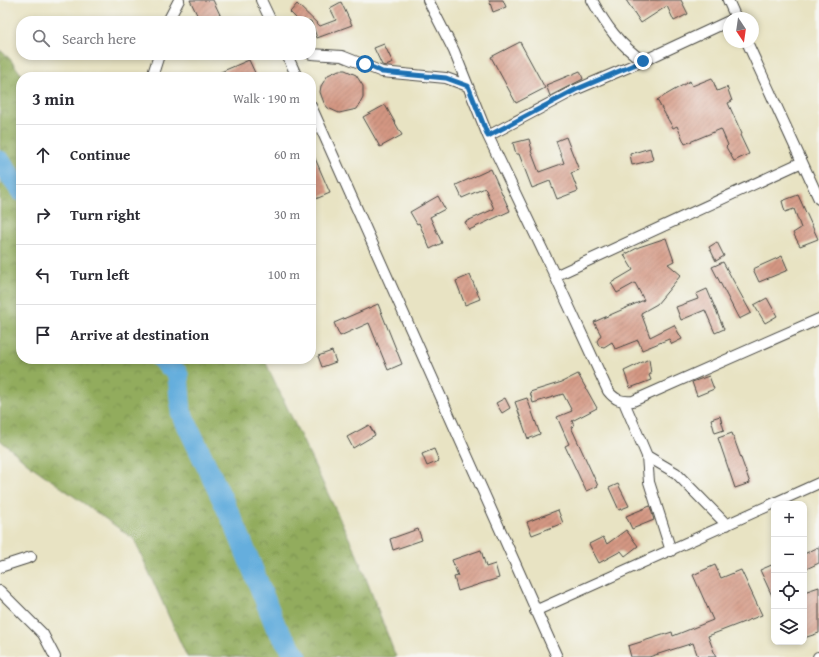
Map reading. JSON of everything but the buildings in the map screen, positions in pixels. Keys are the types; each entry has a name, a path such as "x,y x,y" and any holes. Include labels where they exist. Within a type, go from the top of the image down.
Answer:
{"street":[{"path":"171,16 180,0"},
{"path":"261,0 269,16"},
{"path":"428,0 468,86 488,136 556,276 612,397 624,402 633,401 819,319"},
{"path":"592,0 600,14 624,47 643,61"},
{"path":"728,0 733,12"},
{"path":"488,136 575,90 643,61 723,24"},
{"path":"750,48 819,199"},
{"path":"316,54 342,56 382,72 446,78 468,86"},
{"path":"154,72 157,60"},
{"path":"292,60 295,72"},
{"path":"316,117 535,611 557,657"},
{"path":"556,276 802,162"},
{"path":"624,402 647,456 649,482 671,551"},
{"path":"647,456 676,473 727,525"},
{"path":"535,611 819,483"},
{"path":"0,567 31,557"},
{"path":"0,591 43,634 54,657"}],"green space":[{"path":"0,50 10,59 19,72 16,72 16,364 266,364 357,555 396,657 187,657 134,539 27,463 0,440"}],"waterway":[{"path":"0,161 16,184"},
{"path":"167,364 178,374 181,412 236,528 276,627 297,657"}],"route":[{"path":"365,64 382,72 446,78 468,86 488,136 575,90 643,61"}]}
